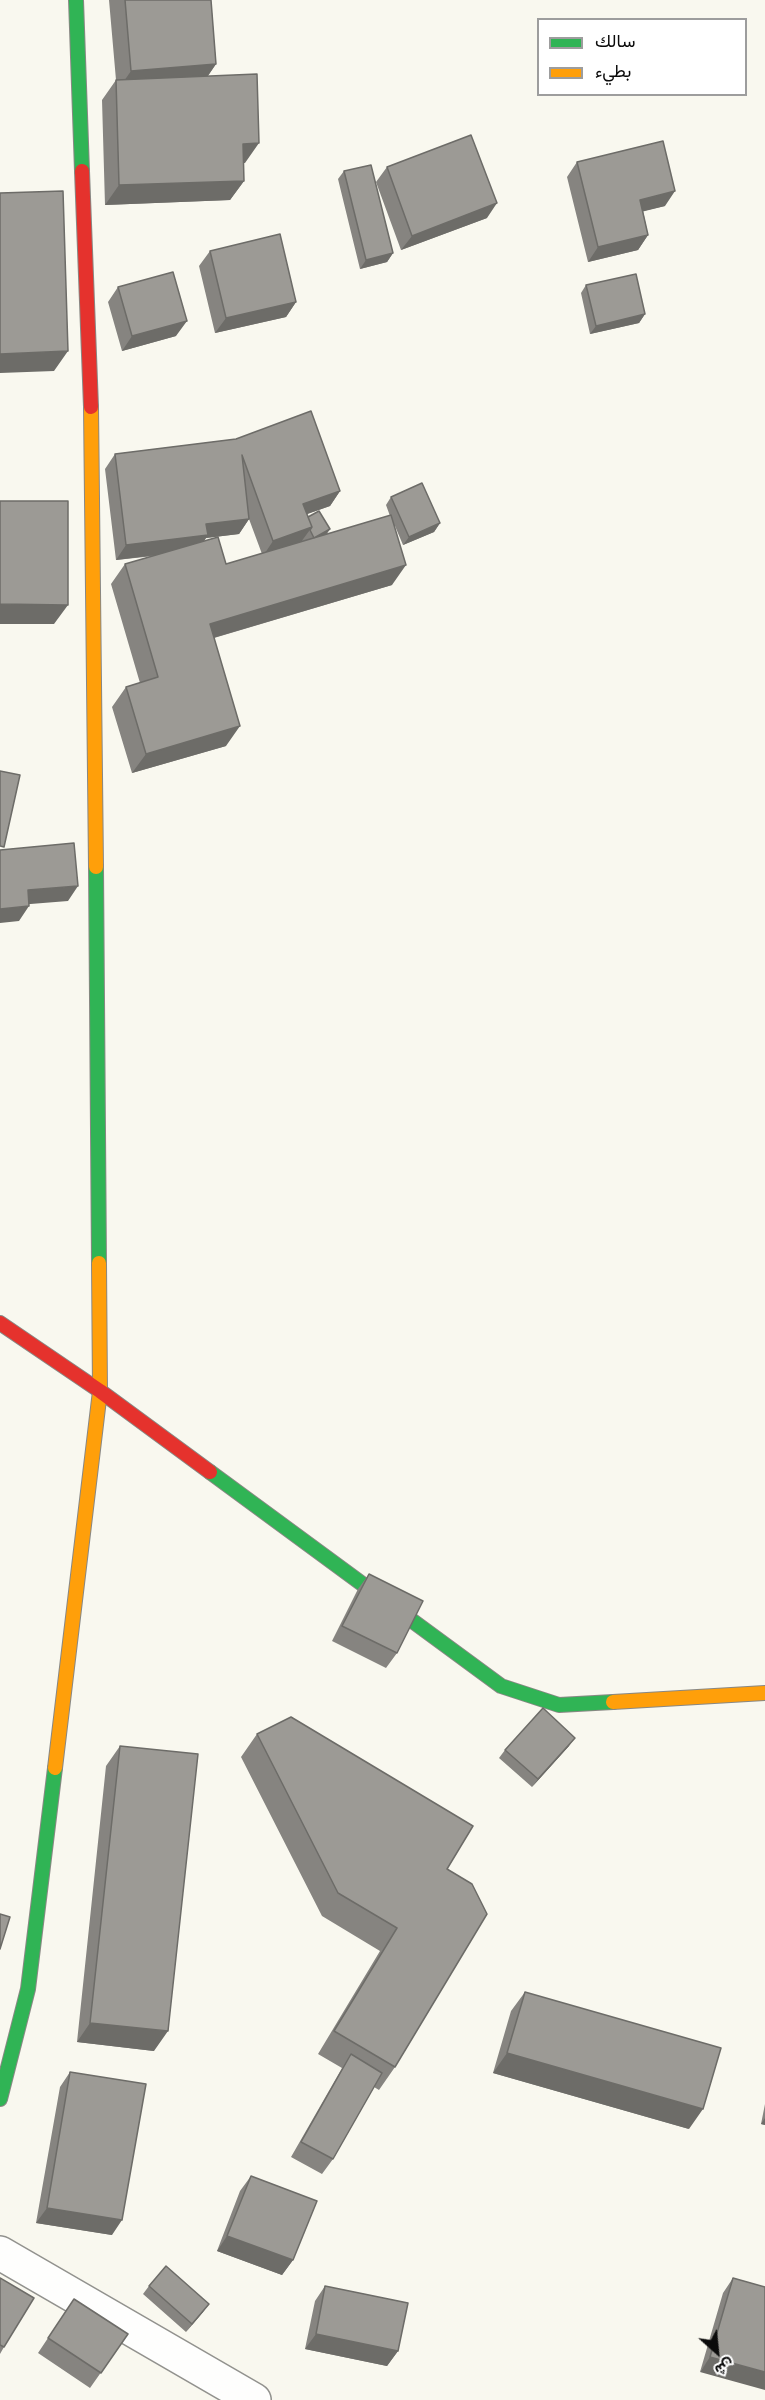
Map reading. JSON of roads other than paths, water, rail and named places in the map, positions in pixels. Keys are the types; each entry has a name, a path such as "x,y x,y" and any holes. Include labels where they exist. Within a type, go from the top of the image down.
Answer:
{"street":[{"path":"0,2099 28,1989 100,1390 93,457 76,0"},
{"path":"0,1323 100,1390 501,1686 560,1705 765,1693"},
{"path":"0,2253 254,2400"}]}
